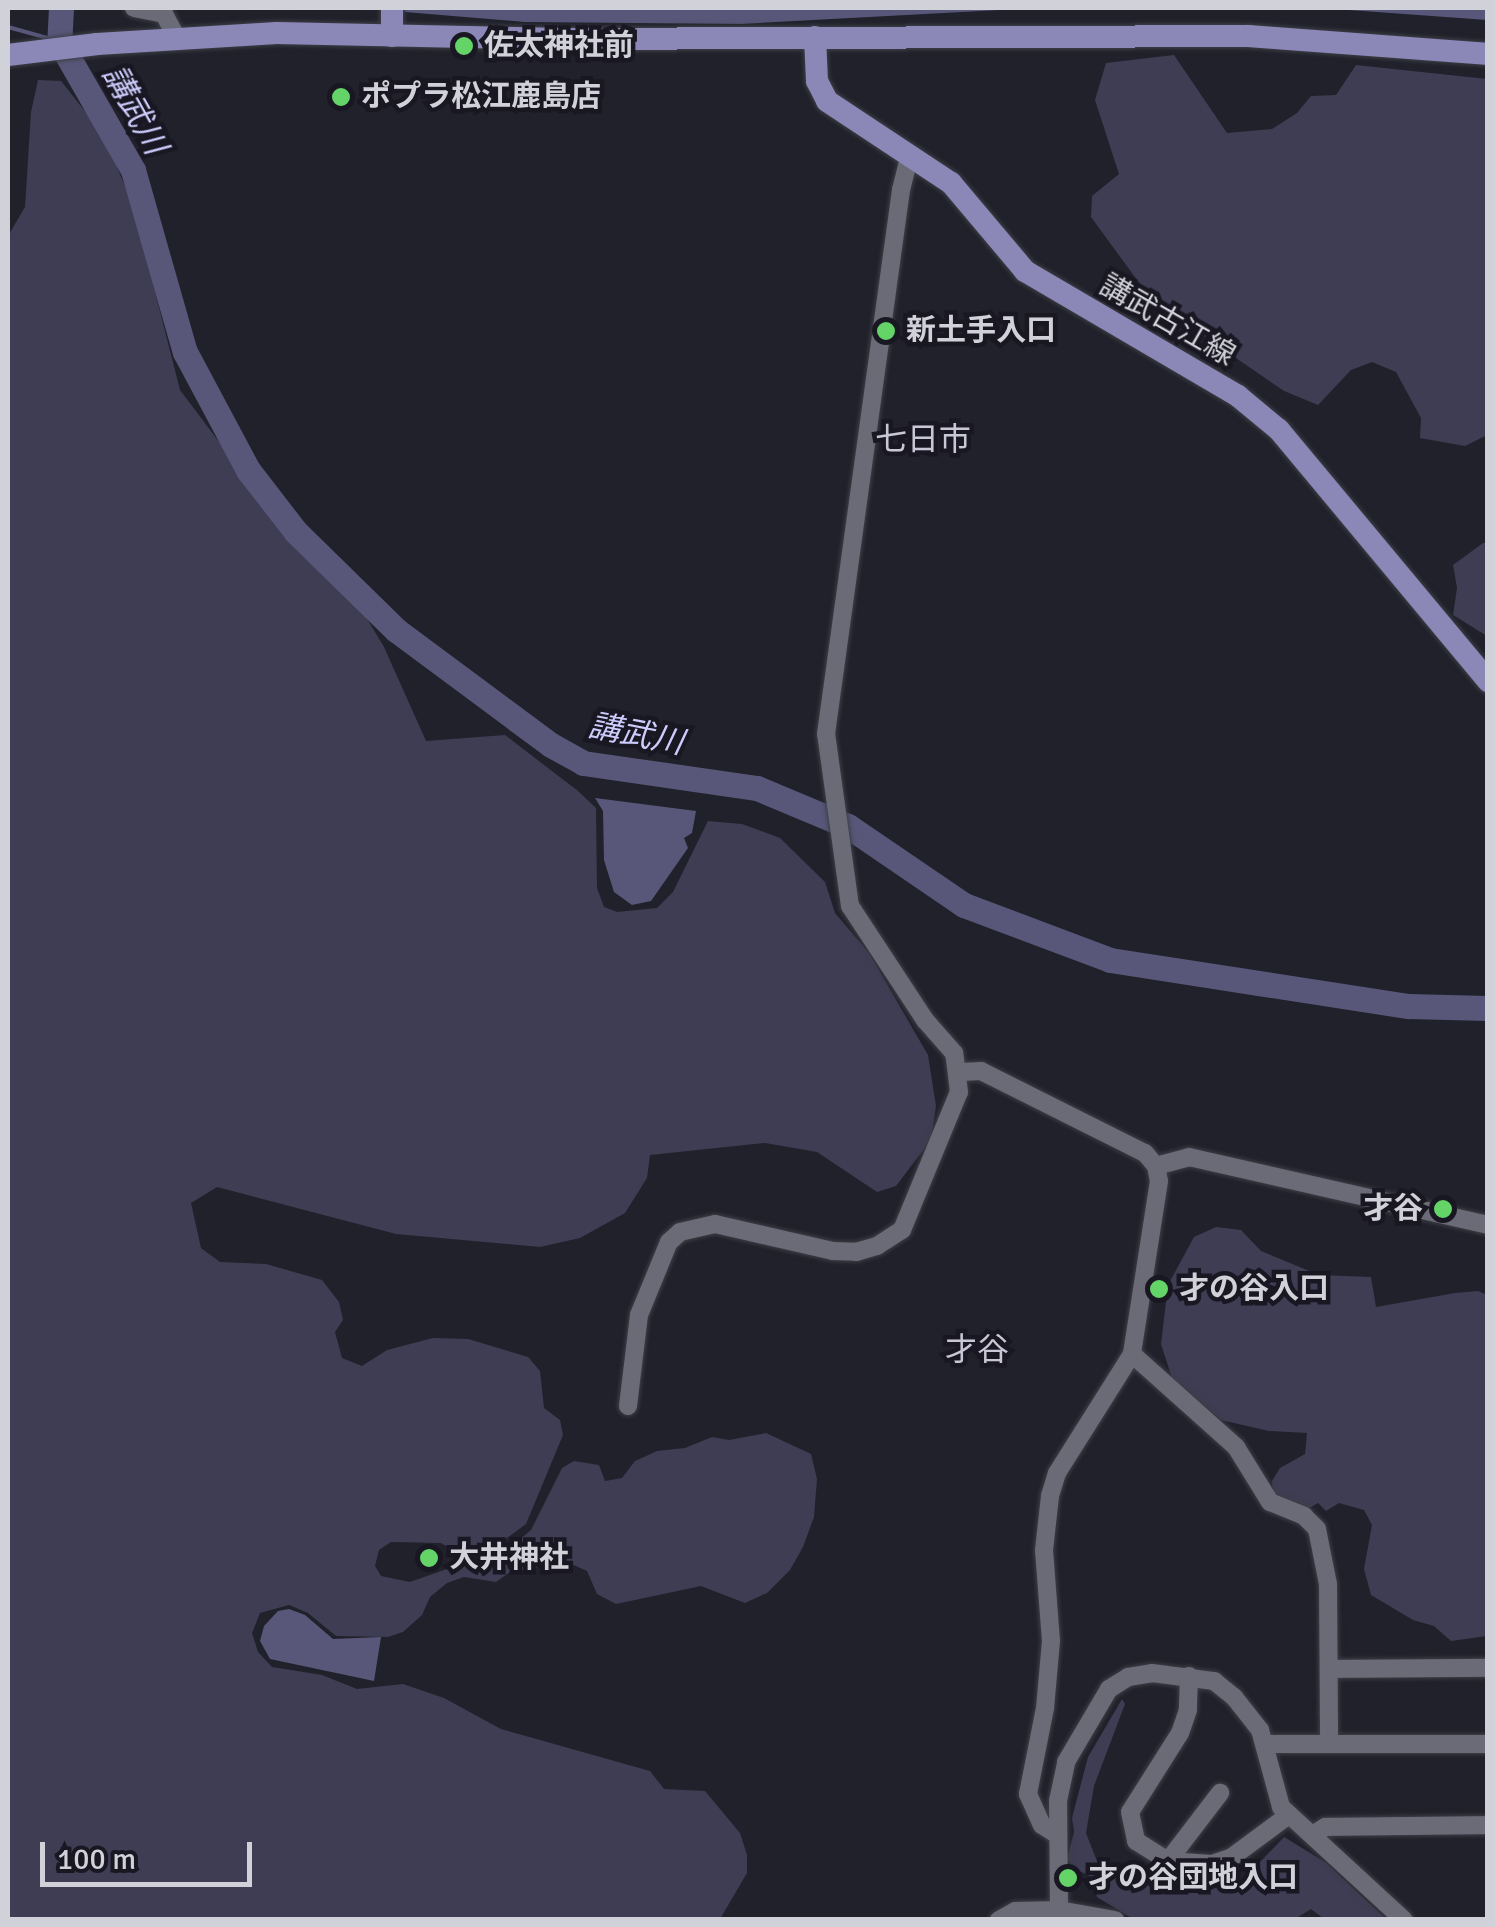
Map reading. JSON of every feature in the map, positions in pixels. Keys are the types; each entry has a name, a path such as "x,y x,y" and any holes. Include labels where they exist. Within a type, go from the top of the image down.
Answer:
{"main road":[{"path":"19,53 392,20 815,37 1249,36 1488,54"},
{"name":"講武古江線","path":"815,37 816,81 827,101 951,183 1025,271 1238,396 1279,430 1480,660 1488,681"}],"street":[{"path":"134,8 164,14 177,38"},
{"path":"628,1406 639,1314 669,1242 680,1232 714,1224 833,1251 856,1252 877,1246 902,1230 960,1092 960,1072 954,1053 925,1020 850,906 833,801 826,712 901,190 910,154"},
{"path":"960,1072 981,1070 1145,1153 1156,1166 1156,1208 1132,1354 1058,1473 1050,1496 1044,1550 1050,1640 1047,1691 1028,1794 1042,1826 1056,1834"},
{"path":"1156,1166 1189,1157 1488,1225"},
{"path":"1132,1354 1236,1447 1270,1502 1304,1516 1317,1529 1328,1584 1329,1744"},
{"path":"1328,1669 1488,1668"},
{"path":"1059,1910 1056,1834 1066,1762 1109,1689 1140,1673 1214,1681 1234,1698 1250,1715 1266,1744 1276,1796 1289,1815 1404,1920"},
{"path":"1189,1676 1188,1710 1180,1733 1130,1812 1136,1841 1168,1860 1196,1865 1223,1862 1289,1815"},
{"path":"1266,1744 1488,1744"},
{"path":"1168,1860 1220,1792"},
{"path":"1314,1834 1325,1827 1488,1825"},
{"path":"999,1920 1015,1911 1059,1910 1115,1920"}],"shaded area":[{"path":"403,8 1035,8 741,24 525,22 405,12"},
{"path":"1321,8 1487,8 1487,20 1363,11"},
{"path":"1174,55 1227,133 1272,129 1297,113 1311,96 1336,95 1356,65 1487,79 1487,435 1465,446 1420,438 1421,418 1396,372 1372,362 1351,370 1318,405 1284,391 1179,319 1140,284 1091,217 1092,196 1119,174 1095,100 1106,63"},
{"path":"38,80 61,81 103,134 133,205 180,390 303,553 357,602 384,647 426,741 505,735 578,791 596,808 597,888 604,907 617,912 657,908 673,892 708,821 742,824 780,838 825,882 835,913 869,953 928,1055 936,1106 931,1140 896,1186 877,1192 817,1152 765,1143 650,1155 647,1178 625,1213 580,1238 540,1247 396,1234 217,1187 191,1203 201,1248 220,1262 266,1264 322,1280 339,1302 343,1320 335,1332 342,1358 362,1366 387,1350 433,1338 468,1339 528,1357 540,1371 544,1408 560,1420 563,1435 526,1524 492,1549 456,1552 441,1543 391,1542 379,1550 375,1566 381,1576 410,1582 512,1546 531,1530 562,1468 574,1461 599,1465 605,1481 622,1478 635,1461 657,1451 685,1448 712,1437 729,1440 766,1433 811,1454 817,1479 814,1517 803,1547 790,1570 767,1593 745,1603 701,1586 616,1604 597,1594 587,1571 567,1562 510,1572 496,1582 464,1577 447,1583 430,1597 422,1615 403,1632 388,1637 336,1636 308,1613 289,1605 260,1613 252,1633 258,1652 272,1667 322,1675 357,1689 403,1684 444,1698 501,1729 650,1771 664,1789 705,1791 740,1833 747,1855 747,1873 720,1919 8,1919 8,236 25,207 31,112"},
{"path":"1487,543 1487,636 1453,615 1457,588 1453,565"},
{"path":"595,798 696,811 692,833 684,838 688,848 651,901 632,905 614,892 604,860 603,811"},
{"path":"1216,1227 1241,1230 1261,1251 1319,1275 1371,1277 1376,1307 1455,1293 1478,1291 1487,1295 1487,1636 1451,1641 1434,1626 1413,1620 1371,1595 1364,1569 1372,1525 1364,1510 1339,1503 1326,1511 1318,1503 1304,1511 1288,1510 1273,1493 1272,1481 1280,1468 1305,1454 1307,1433 1269,1431 1221,1420 1172,1378 1161,1344 1168,1285 1194,1237"},
{"path":"289,1609 305,1615 333,1639 381,1637 374,1681 270,1659 260,1641 264,1626 278,1611"},
{"path":"1122,1699 1125,1704 1094,1786 1086,1833 1102,1874 1127,1880 1164,1869 1185,1879 1240,1883 1284,1837 1325,1862 1386,1919 1324,1919 1311,1909 1295,1919 1133,1919 1097,1897 1092,1877 1073,1868 1067,1859 1074,1832 1072,1818 1088,1757"}],"waterway":[{"name":"講武川","path":"61,8 59,41 133,170 185,352 248,470 296,532 396,630 551,745 583,763 757,788 848,826 964,905 1110,960 1408,1006 1488,1008"},
{"name":"講武川","path":"8,27 55,40"}],"place":[{"name":"佐太神社前","path":"464,46"},
{"name":"ポプラ松江鹿島店","path":"341,97"},
{"name":"新土手入口","path":"886,331"},
{"name":"才谷","path":"1443,1209"},
{"name":"才の谷入口","path":"1159,1289"},
{"name":"大井神社","path":"429,1558"},
{"name":"才の谷団地入口","path":"1068,1878"}],"district":[{"name":"七日市","path":"923,440"},
{"name":"才谷","path":"977,1350"}]}
